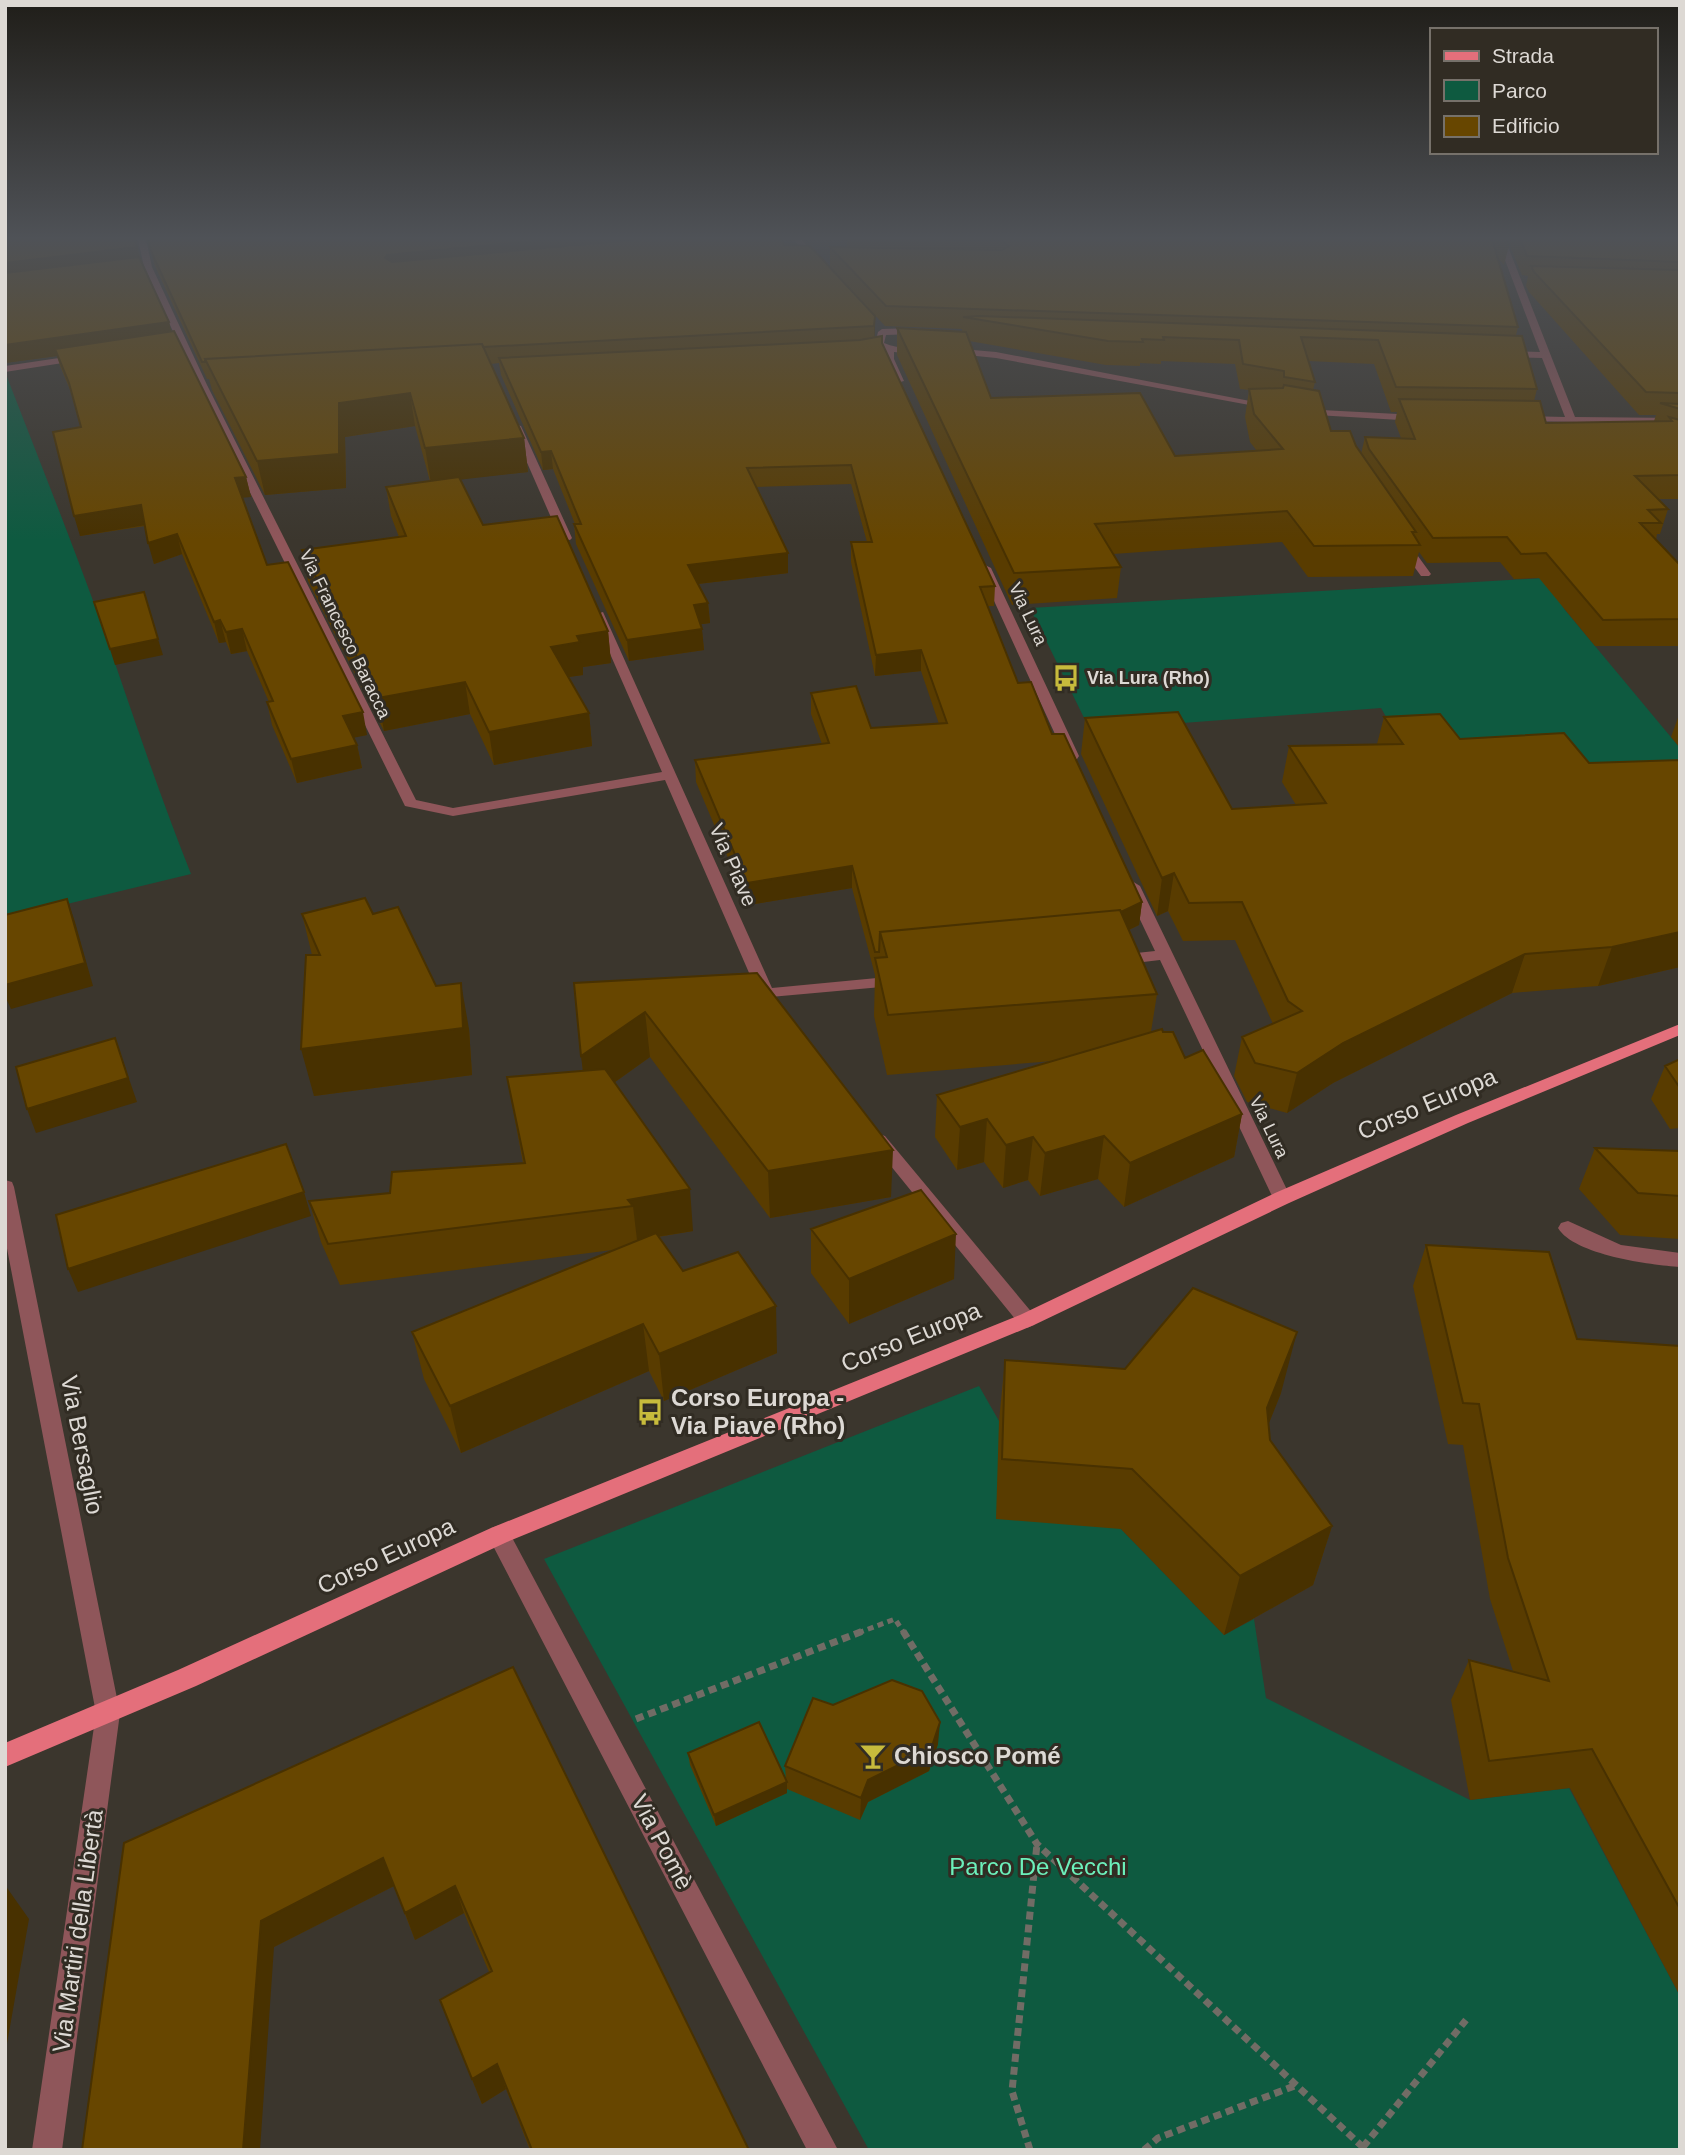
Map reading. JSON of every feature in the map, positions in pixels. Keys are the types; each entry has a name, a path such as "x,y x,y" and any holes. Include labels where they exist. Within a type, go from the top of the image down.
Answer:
{"main road":[{"name":"Corso Europa","path":"5,1755 108,1713 499,1535 1027,1320 1282,1198 1462,1119 1680,1030"}],"street":[{"name":"Via Francesco Baracca","path":"174,340 209,385 410,803 453,812 670,775"},
{"path":"880,340 879,344 886,348 907,398"},
{"path":"924,349 935,346 939,340"},
{"path":"949,340 996,355"},
{"path":"1540,340 1571,420"},
{"path":"868,350 924,349 996,355 1281,408"},
{"path":"1498,354 1544,355"},
{"path":"5,369 87,357"},
{"path":"509,409 570,548"},
{"path":"1295,410 1336,415 1425,418"},
{"path":"1336,415 1340,427"},
{"path":"1506,419 1680,421"},
{"path":"1614,420 1653,432"},
{"path":"1394,530 1424,575"},
{"name":"Via Lura","path":"977,550 1076,765"},
{"name":"Via Piave","path":"592,598 770,999 917,979"},
{"name":"Via Lura","path":"1123,867 1282,1198"},
{"path":"1095,962 1164,955"},
{"path":"865,1124 1027,1320"},
{"name":"Via Bersaglio","path":"5,1186 11,1248 108,1713"},
{"path":"1568,1228 1592,1243 1644,1257 1680,1260"},
{"name":"Via Pomè","path":"499,1535 605,1731 823,2150"},
{"name":"Via Martiri della Libertà","path":"47,2150 108,1713"}],"path":[{"path":"605,1731 895,1619 1037,1844 1365,2148 1466,2020"},
{"path":"1030,2150 1012,2091 1037,1844"},
{"path":"1144,2150 1158,2138 1297,2085"}],"green space":[{"path":"7,377 88,587 191,874 5,919"},
{"path":"1544,578 1565,610 1680,748 1680,808 1392,727 1381,708 1090,730 1030,608"},
{"name":"Parco De Vecchi","path":"979,1386 999,1421 1121,1529 1224,1635 1254,1619 1266,1698 1470,1800 1569,1788 1680,1996 1680,2150 869,2150 544,1559"}],"building":[{"path":"5,340 44,340 5,345"},
{"path":"117,340 178,340 246,477 235,478 267,565 288,562 363,712 343,716 357,745 291,759 267,702 273,701 242,629 226,632 220,620 214,622 177,534 148,543 141,505 74,516 53,432 81,427 69,383 55,349"},
{"path":"192,340 621,340 483,347 482,344 205,359 205,362 202,362"},
{"path":"882,340 995,586 980,587 1018,683 1031,682 1052,734 1064,734 1142,902 1121,912 880,932 879,952 875,952 852,866 747,883 695,760 829,743 811,693 856,686 871,728 947,723 921,650 876,655 851,542 872,542 851,465 747,468 788,553 688,565 708,603 694,605 702,629 627,640 574,524 581,524 551,451 541,452 499,358"},
{"path":"903,340 969,340 991,398 1140,393 1175,456 1283,449 1254,414 1249,389 1283,388 1284,385 1319,391 1331,431 1350,431 1356,446 1416,532 1412,532 1420,545 1314,546 1287,511 1095,524 1121,567 1014,573"},
{"path":"1099,340 1142,340 1143,342"},
{"path":"1228,340 1302,340 1315,382 1284,377 1284,371 1243,364 1239,340"},
{"path":"1367,340 1523,340 1537,389 1396,387 1378,340"},
{"path":"1597,340 1680,340 1680,393 1646,392"},
{"path":"482,344 524,438 425,448 410,393 339,403 339,454 257,461 205,359"},
{"path":"1399,399 1540,401 1546,423 1672,421 1669,417 1680,420 1680,475 1635,476 1668,509 1648,510 1661,523 1640,523 1680,565 1680,619 1603,620 1546,553 1521,554 1507,537 1433,538 1369,449 1365,437 1415,439"},
{"path":"1660,403 1680,404 1680,409"},
{"path":"459,477 483,525 557,516 608,631 577,636 580,642 551,647 589,713 489,732 465,682 378,698 302,550 406,536 386,487"},
{"path":"144,592 158,639 110,649 94,602"},
{"path":"1178,712 1232,809 1326,803 1289,746 1403,744 1384,717 1440,714 1460,739 1564,733 1589,763 1680,760 1680,932 1612,947 1525,954 1343,1043 1297,1073 1255,1063 1242,1037 1302,1011 1288,1001 1242,902 1189,903 1174,873 1162,878 1085,718"},
{"path":"365,898 373,914 398,907 436,986 461,983 463,1028 301,1049 306,955 320,955 302,914"},
{"path":"67,899 85,963 5,985 5,915"},
{"path":"1120,910 1157,994 888,1015 875,958 887,957 880,932"},
{"path":"757,973 893,1150 768,1171 645,1012 581,1056 574,983"},
{"path":"1162,1029 1163,1032 1173,1032 1185,1058 1203,1050 1242,1114 1130,1163 1104,1136 1045,1153 1033,1137 1006,1145 987,1119 960,1127 937,1095"},
{"path":"115,1038 128,1078 27,1109 16,1067"},
{"path":"1680,1059 1680,1088 1665,1066"},
{"path":"605,1069 690,1189 628,1200 633,1206 328,1244 309,1201 390,1193 392,1172 525,1163 507,1077"},
{"path":"286,1144 304,1192 68,1269 56,1215"},
{"path":"1595,1148 1680,1151 1680,1196 1638,1193"},
{"path":"921,1190 956,1234 849,1279 811,1229"},
{"path":"656,1233 683,1271 738,1252 776,1306 659,1354 643,1324 450,1406 412,1332"},
{"path":"1426,1245 1549,1252 1577,1339 1680,1346 1680,1909 1592,1749 1489,1761 1469,1660 1549,1681 1508,1558 1479,1404 1463,1403"},
{"path":"1193,1288 1297,1332 1267,1408 1270,1440 1332,1526 1240,1576 1132,1469 1002,1459 1005,1360 1125,1369"},
{"path":"513,1667 749,2150 532,2150 497,2064 472,2079 440,2000 492,1971 455,1886 405,1913 383,1858 261,1921 243,2150 82,2150 124,1843"},
{"path":"892,1680 922,1691 940,1722 931,1749 868,1780 861,1798 785,1766 813,1698 833,1705"},
{"path":"759,1722 787,1782 714,1815 688,1753"}],"place":[{"name":"Via Lura (Rho)","path":"1066,678"},
{"name":"Corso Europa - Via Piave (Rho)","path":"650,1412"},
{"name":"Chiosco Pomé","path":"873,1756"}]}
